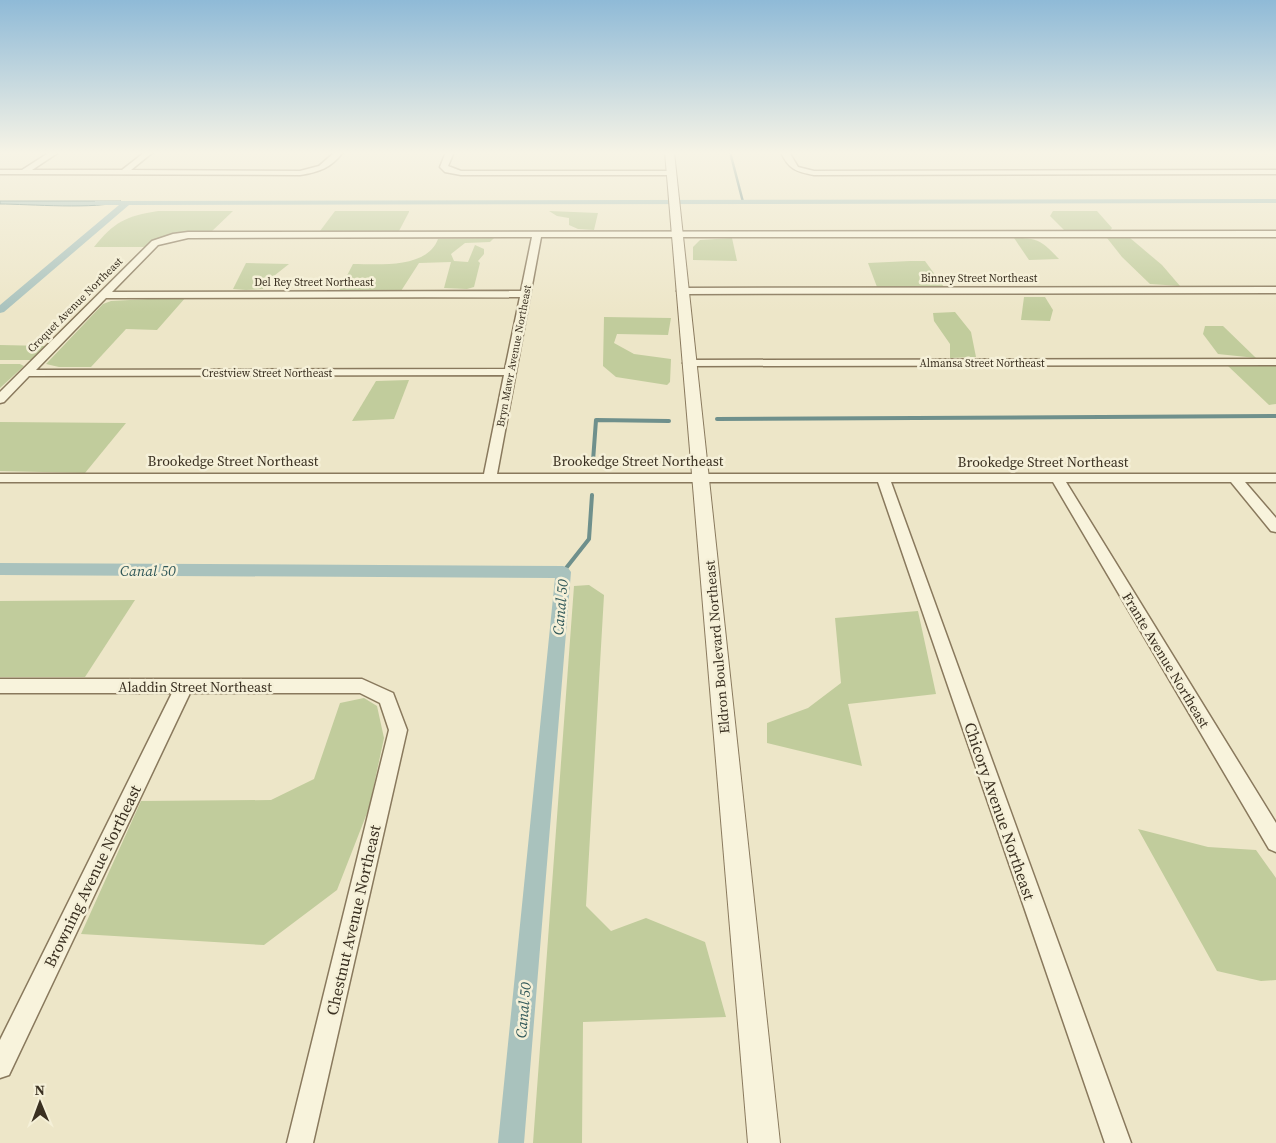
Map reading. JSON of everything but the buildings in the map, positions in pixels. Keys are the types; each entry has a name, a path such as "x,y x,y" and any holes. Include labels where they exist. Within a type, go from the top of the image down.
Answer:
{"street":[{"name":"Eldron Boulevard Northeast","path":"674,205 764,1143"},
{"path":"538,235 1276,234"},
{"name":"Croquet Avenue Northeast","path":"0,398 155,243 173,237 188,235 538,235"},
{"name":"Bryn Mawr Avenue Northeast","path":"490,477 538,235"},
{"name":"Binney Street Northeast","path":"682,291 1276,290"},
{"name":"Del Rey Street Northeast","path":"102,295 526,294"},
{"name":"Almansa Street Northeast","path":"689,363 1276,362"},
{"name":"Crestview Street Northeast","path":"25,373 510,372"},
{"name":"Brookedge Street Northeast","path":"0,478 1276,478"},
{"name":"Chicory Avenue Northeast","path":"883,478 1118,1143"},
{"name":"Frante Avenue Northeast","path":"1057,478 1276,842"},
{"path":"1235,479 1276,527"},
{"name":"Aladdin Street Northeast","path":"0,686 362,686 387,698"},
{"name":"Browning Avenue Northeast","path":"0,1066 184,687"},
{"name":"Chestnut Avenue Northeast","path":"300,1143 398,730 387,698"}],"green space":[{"path":"158,211 233,211 210,233 146,247 94,247 115,226 129,218"},
{"path":"335,211 409,212 399,231 320,231"},
{"path":"549,211 598,213 594,230 578,229 569,225 569,218 557,216"},
{"path":"1053,211 1097,211 1112,228 1109,232 1065,231 1050,216"},
{"path":"494,238 490,242 465,243 451,254 454,261 468,262 475,245 484,249 484,254 478,261 480,263 474,287 467,289 444,288 451,262 419,263 401,291 339,291 353,264 388,264 413,260 424,256 432,249 438,239"},
{"path":"732,238 737,261 693,260 693,247 700,240"},
{"path":"1014,238 1029,238 1040,242 1049,248 1059,259 1029,260"},
{"path":"1107,238 1130,238 1162,265 1180,286 1150,284 1122,257"},
{"path":"925,261 944,287 877,287 868,263"},
{"path":"246,263 289,264 265,283 263,289 233,289"},
{"path":"186,297 157,330 126,329 91,367 59,367 46,364 103,304 111,301"},
{"path":"1024,297 1045,297 1053,310 1050,321 1021,320"},
{"path":"955,312 971,332 976,357 950,358 950,344 934,321 933,313"},
{"path":"604,317 671,318 668,335 617,334 614,343 634,354 671,359 670,382 667,385 616,377 603,366"},
{"path":"1205,326 1223,326 1256,358 1218,354 1203,334"},
{"path":"0,345 47,346 31,360 0,360"},
{"path":"0,364 20,364 24,366 0,388"},
{"path":"1228,366 1276,366 1276,404 1269,405"},
{"path":"409,380 394,419 352,421 376,381"},
{"path":"0,422 126,423 85,473 0,471"},
{"path":"589,585 604,595 586,906 611,931 646,918 705,942 726,1017 583,1022 582,1143 533,1143 574,586"},
{"path":"135,600 85,677 0,677 0,601"},
{"path":"918,611 936,694 848,704 862,766 767,743 767,723 808,708 841,683 835,618"},
{"path":"364,698 377,706 384,738 369,808 337,890 264,945 81,934 141,801 271,800 314,779 340,703"},
{"path":"1138,829 1208,847 1256,850 1276,878 1276,980 1261,981 1217,971"}],"water":[{"path":"42,205 91,205 80,206"}],"waterway":[{"name":"Canal 50","path":"0,310 124,205"},
{"path":"717,419 1276,416"},
{"path":"593,461 596,420 669,421"},
{"path":"563,572 589,539 592,495"},
{"name":"Canal 50","path":"0,569 563,572 511,1143"}]}
